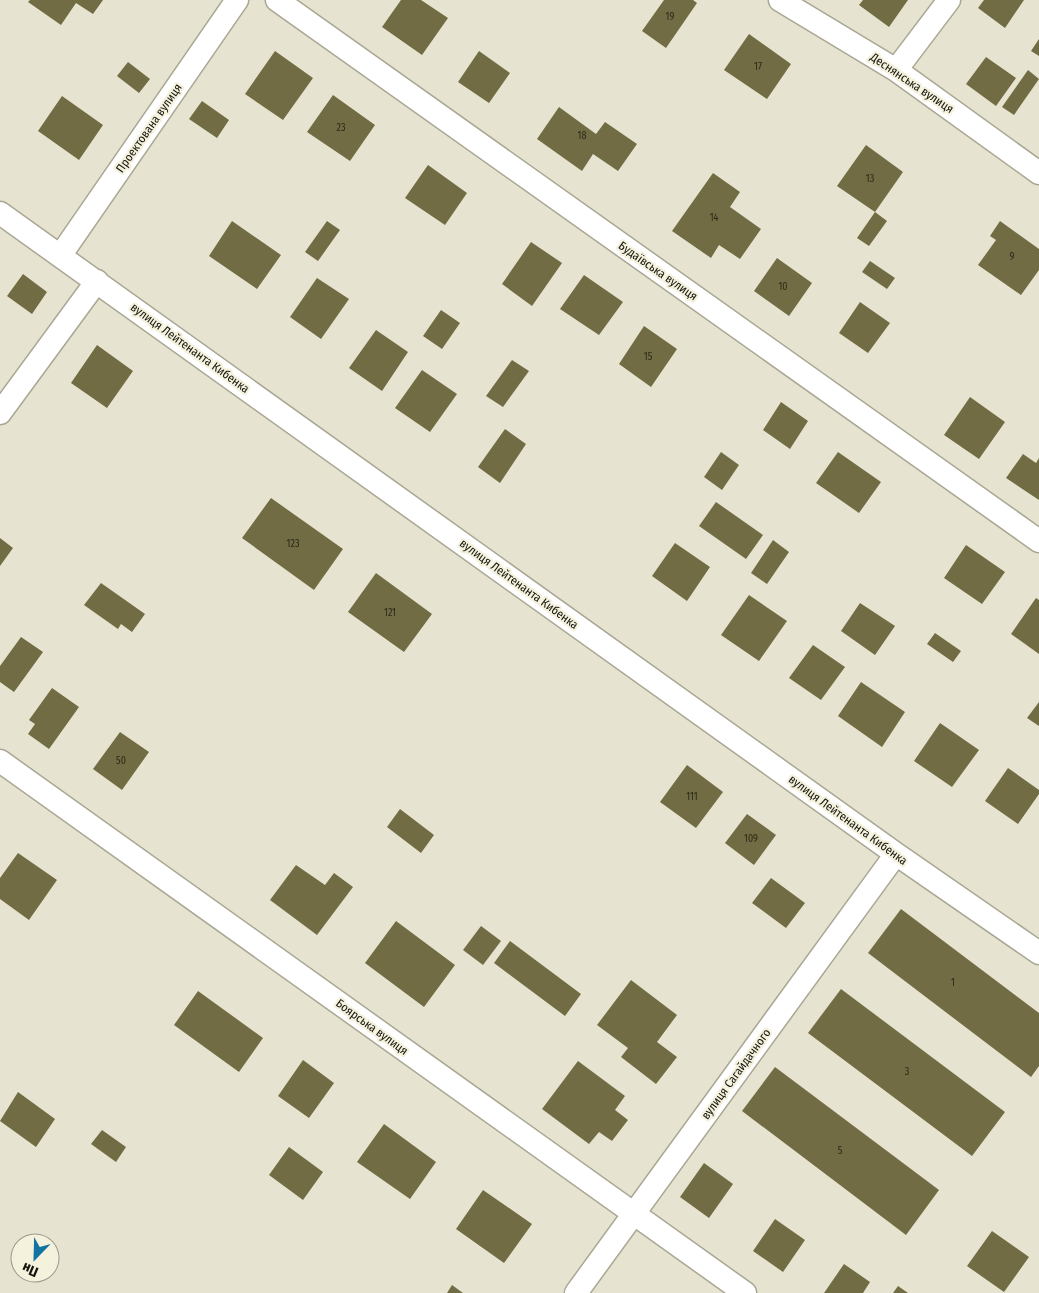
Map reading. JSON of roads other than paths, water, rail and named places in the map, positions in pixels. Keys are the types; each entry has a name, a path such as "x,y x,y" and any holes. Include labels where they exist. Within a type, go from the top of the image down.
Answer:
{"street":[{"name":"Проектована вулиця","path":"60,256 237,0"},
{"name":"Будаївська вулиця","path":"277,0 1039,541"},
{"name":"Деснянська вулиця","path":"780,0 896,70 1039,173"},
{"path":"896,70 949,0"},
{"name":"вулиця Лейтенанта Кибенка","path":"0,213 896,854 1039,953"},
{"path":"0,413 97,282"},
{"name":"Боярська вулиця","path":"0,761 745,1293"},
{"name":"вулиця Сагайдачного","path":"576,1293 896,854"}]}
